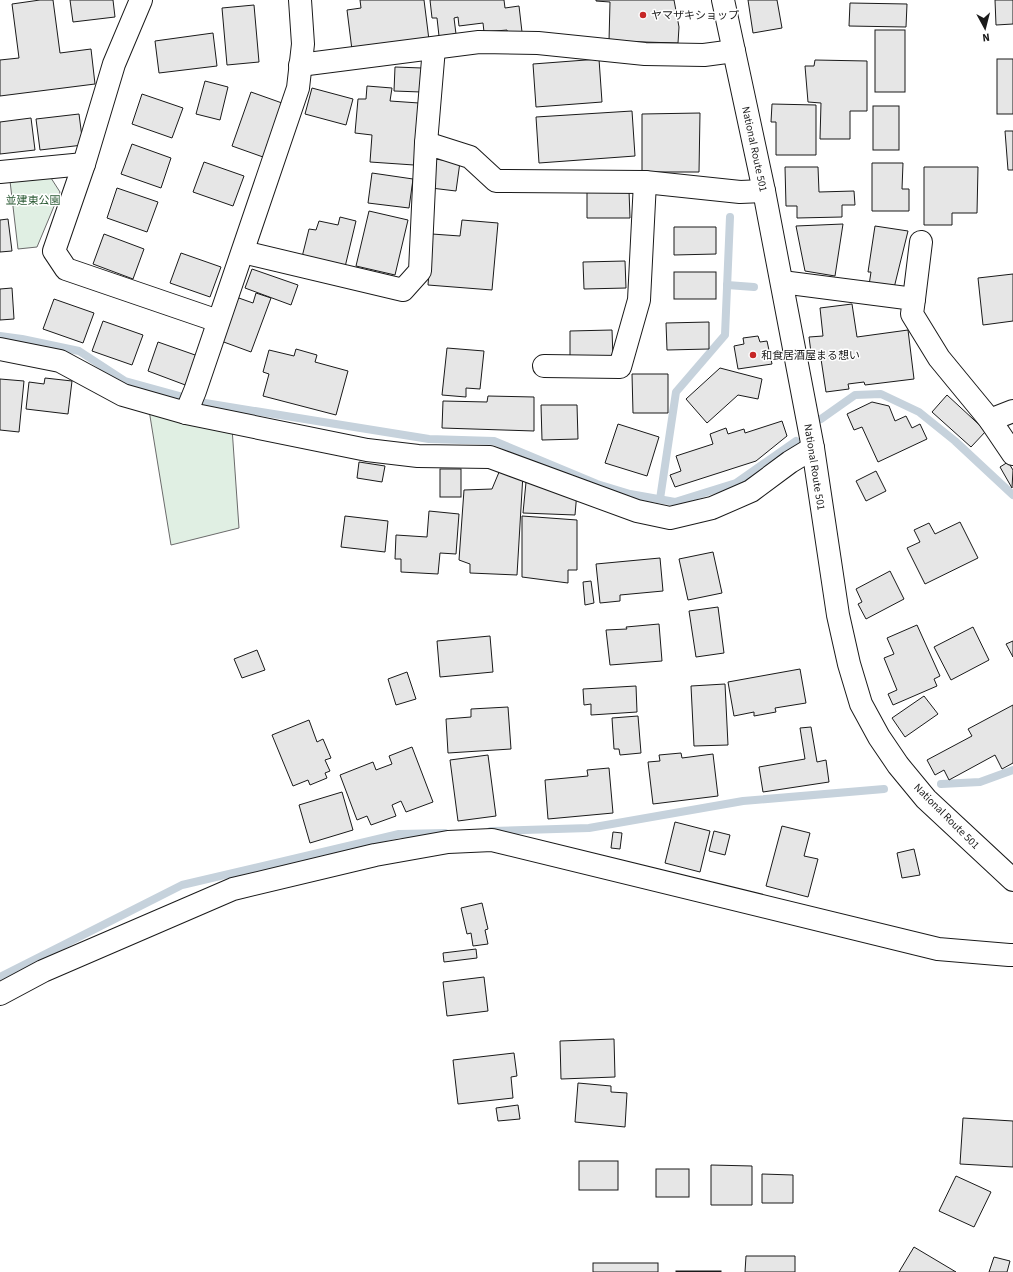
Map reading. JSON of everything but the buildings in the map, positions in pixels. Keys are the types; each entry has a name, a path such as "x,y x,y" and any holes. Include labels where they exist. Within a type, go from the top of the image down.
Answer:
{"main road":[{"path":"141,0 114,64 84,164 54,251 66,269 218,321"},
{"path":"186,413 243,252 298,88 303,44 300,0"},
{"name":"National Route 501","path":"723,0 782,282 813,448 838,615 849,664 861,704 883,743 898,765 926,799 1013,880"},
{"path":"300,65 479,42 538,43 645,54 704,55 734,50"},
{"path":"243,252 403,290 420,271 426,143 434,48"},
{"path":"426,143 470,157 496,181 645,182 740,192 764,191"},
{"path":"0,172 84,164"},
{"path":"544,366 620,367 640,300 645,182"},
{"path":"921,242 912,314 939,358 990,420 1013,454"},
{"path":"782,282 914,299"},
{"path":"0,349 60,361 123,395 186,413 367,450 418,456 490,457 637,511 670,518 712,508 751,491 790,462 813,448"},
{"path":"990,420 1013,411"},
{"path":"0,994 42,971 233,889 375,855 448,842 492,840 938,949 1013,955"}],"green space":[{"name":"並建東公園","path":"51,178 60,192 37,247 18,249 10,181"},
{"path":"149,410 232,428 239,528 171,545"}],"waterway":[{"path":"660,499 676,392 725,335 730,217"},
{"path":"727,285 754,287"},
{"path":"0,336 79,351 125,381 205,403 429,439 494,441 597,484 630,494 675,502 736,483 796,441"},
{"path":"821,419 855,395 881,394 919,412 955,441 1013,495"},
{"path":"941,784 980,782 1013,770"},
{"path":"491,831 589,828 743,801 884,789"},
{"path":"0,977 182,885 399,834 445,833"}],"place":[{"name":"ヤマザキショップ","path":"643,15"},
{"name":"和食居酒屋まる想い","path":"753,355"}]}
